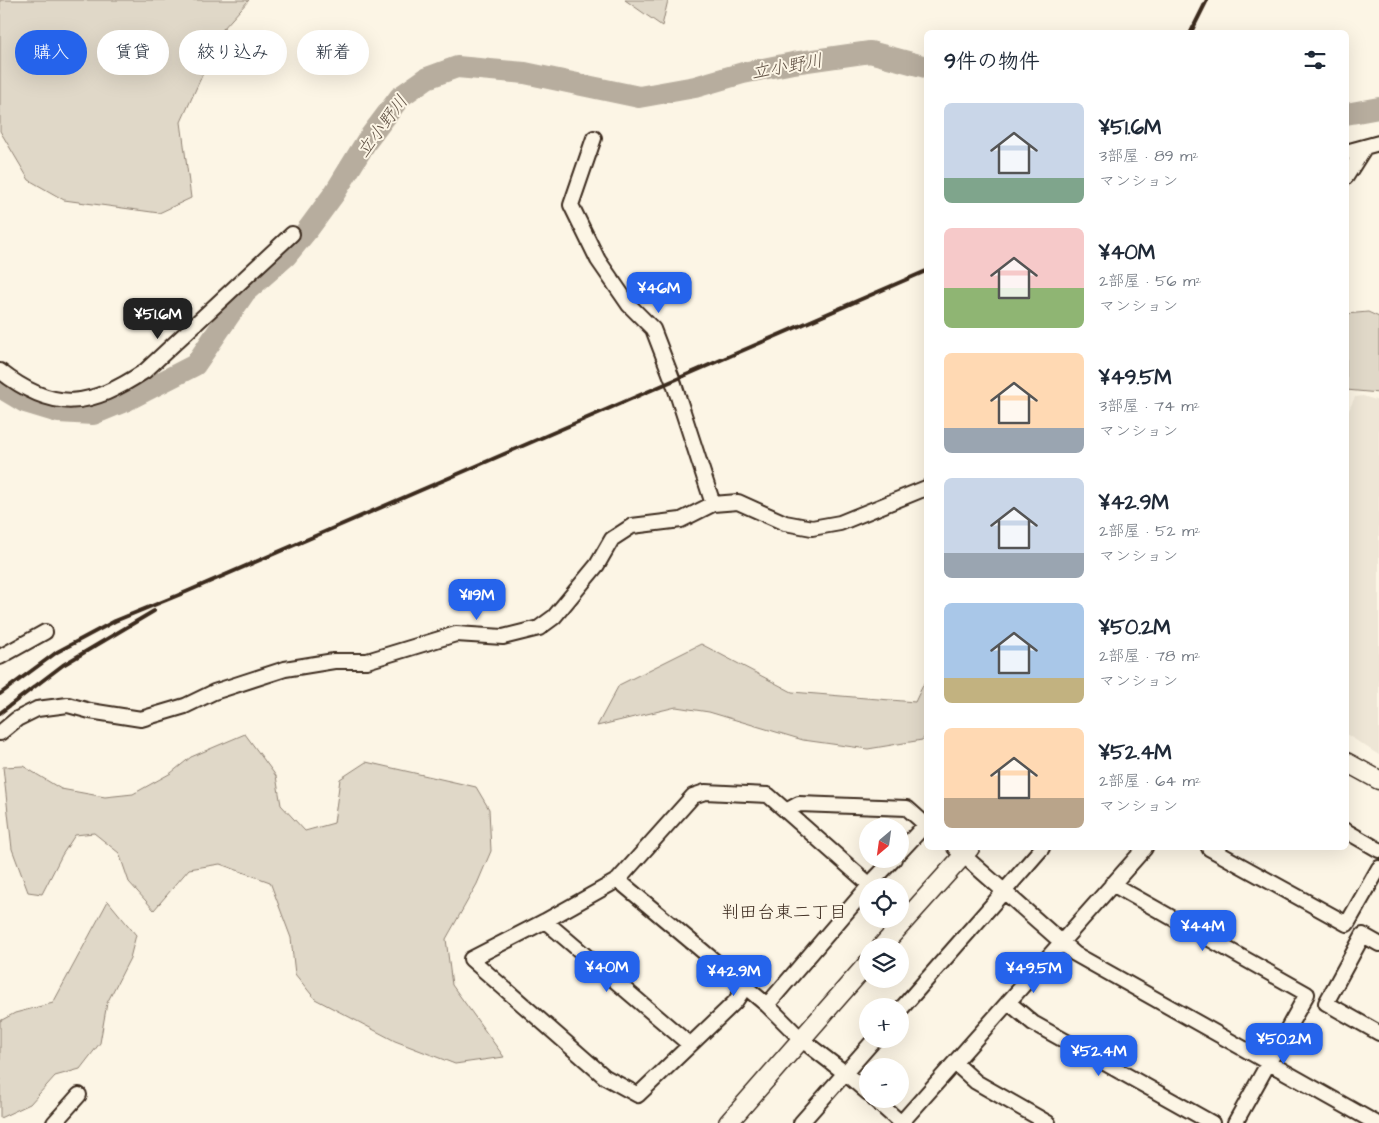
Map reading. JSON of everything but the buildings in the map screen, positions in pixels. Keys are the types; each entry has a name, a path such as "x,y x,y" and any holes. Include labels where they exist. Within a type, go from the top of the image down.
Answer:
{"street":[{"path":"594,138 571,205 598,260 628,305 652,329 673,381 713,504"},
{"path":"1349,151 1379,143"},
{"path":"1349,172 1365,147"},
{"path":"0,372 16,383 61,401 80,402 123,386 145,371 292,234"},
{"path":"0,733 17,719 37,709 68,704 90,711 141,719 185,706 214,692 285,669 334,661 367,661 456,634 503,637 539,628 554,617 597,565 612,539 632,526 681,520 713,504 738,502 785,523 812,528 840,523 924,489"},
{"path":"0,657 45,632"},
{"path":"1349,764 1379,780"},
{"path":"745,987 735,1002 688,1044 638,1095 605,1078 470,959 545,921 618,880 693,796 705,792 768,794 788,810 860,878"},
{"path":"788,810 799,804 907,808 924,823"},
{"path":"909,843 924,827"},
{"path":"1349,833 1379,850"},
{"path":"889,938 963,850 1003,892 1060,943 1076,954 1376,1123"},
{"path":"909,1000 1040,850"},
{"path":"884,1108 901,1123 1143,850"},
{"path":"1213,850 1347,924 1379,868"},
{"path":"876,878 885,868"},
{"path":"618,880 767,1005 802,1040 859,1085"},
{"path":"1112,884 1307,994 1235,1123"},
{"path":"767,1005 859,897"},
{"path":"545,921 688,1044"},
{"path":"1379,944 1363,935 1326,1003 1379,1033"},
{"path":"728,1123 859,974"},
{"path":"1008,1002 1033,1023 1212,1123"},
{"path":"801,1123 867,1048"},
{"path":"955,1063 976,1082 1048,1123"},
{"path":"54,1123 79,1095"}],"shaded area":[{"path":"0,0 249,0 223,30 179,30 179,75 202,75 181,122 191,198 159,213 64,200 29,180 0,131"},
{"path":"625,0 668,0 662,26"},
{"path":"1368,312 1379,317 1379,393 1349,390 1349,314"},
{"path":"1363,396 1379,401 1379,755 1349,736 1349,410 1355,397"},
{"path":"701,644 792,692 915,702 924,683 924,738 922,740 868,749 803,740 709,712 676,707 597,726 619,685"},
{"path":"245,734 276,776 281,805 305,831 334,823 340,779 366,762 476,787 489,809 491,851 477,884 446,939 452,985 504,1057 455,1064 395,1041 315,999 295,974 291,938 270,882 220,864 189,869 154,910 129,882 119,853 94,833 75,835 62,855 42,894 28,892 12,849 3,767 23,766 61,789 105,797 133,794 171,773 191,757"},
{"path":"108,901 136,935 130,958 107,1003 100,1043 80,1069 55,1076 30,1104 0,1118 0,1021 15,1013 53,1003"}],"waterway":[{"name":"立小野川","path":"0,387 25,402 58,412 93,414 127,400 195,365 245,292 286,256 309,228 334,194 366,142 400,97 427,78 457,67 525,73 639,97 695,87 743,73 793,63 870,52 924,66"},
{"name":"立小野川","path":"1349,113 1379,108"}],"railway":[{"path":"1192,30 1207,0"},
{"path":"0,694 57,652 115,621 186,592 924,272"},
{"path":"0,713 63,665 154,611"}],"district":[{"name":"判田台東二丁目","path":"784,912"}]}
